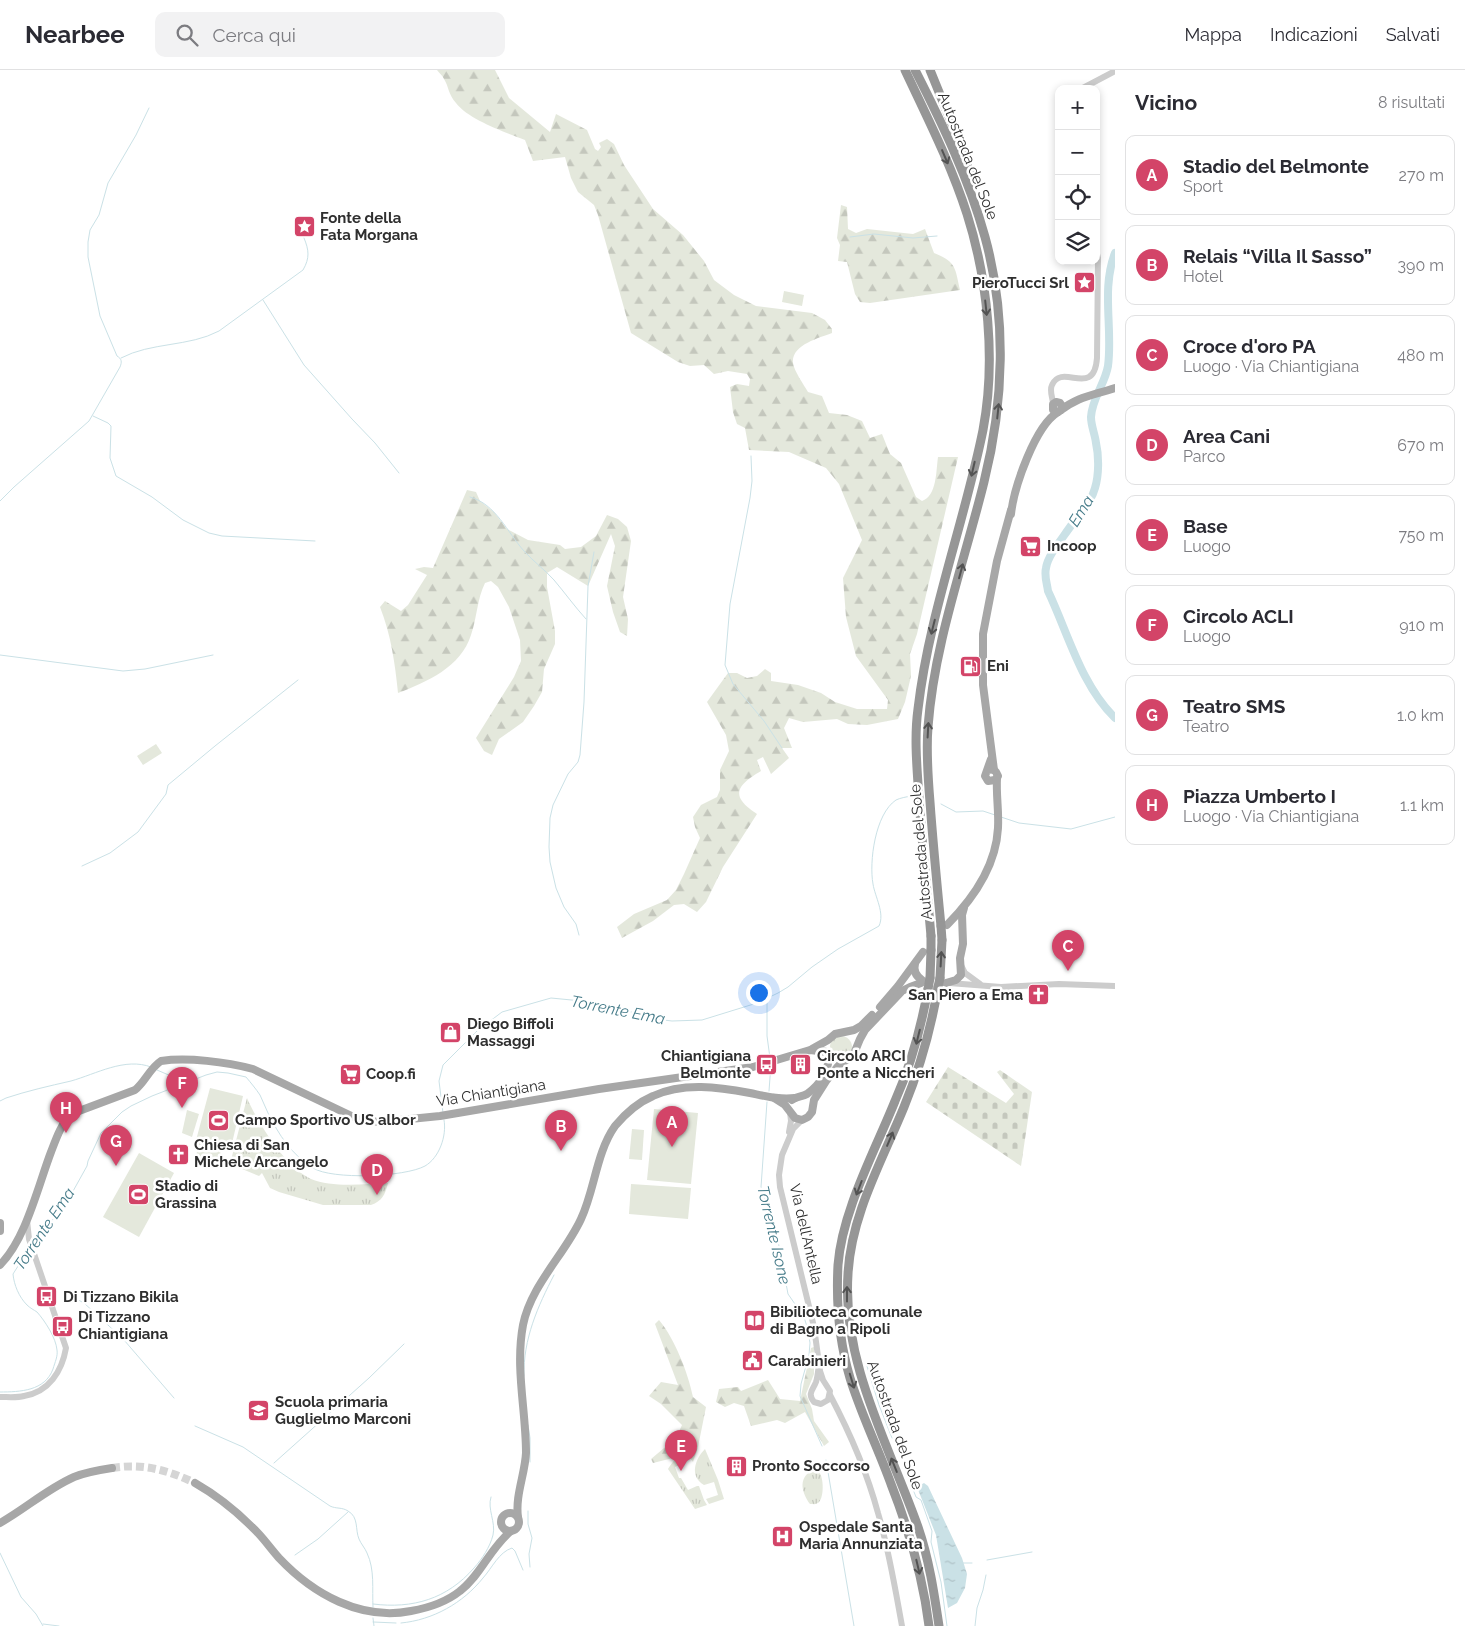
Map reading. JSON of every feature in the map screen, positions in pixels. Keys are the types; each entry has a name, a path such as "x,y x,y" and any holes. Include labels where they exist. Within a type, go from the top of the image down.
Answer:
{"highway":[{"path":"899,70 916,103 925,112"},
{"name":"Autostrada del Sole","path":"905,70 925,112 966,211 975,243 986,314 988,372 983,430 932,631 918,709 916,737 917,775 931,936 927,951 917,1043 850,1211 838,1263 837,1297 840,1330 850,1377 906,1522 921,1578 929,1626"},
{"name":"Autostrada del Sole","path":"915,70 950,144 980,218 991,261 998,304 1001,357 994,437 942,641 928,728 928,778 945,926 942,940 941,983 934,1015 917,1072 855,1228 848,1274 847,1299 850,1334 863,1383 925,1549 939,1626"},
{"path":"930,70 963,151 986,222 998,276 998,304"}],"main road":[{"path":"945,926 965,906 987,871 998,831 998,805 985,697 985,623 997,561 1021,473 1034,443 1050,420 1056,405 1069,404 1095,393 1113,390"},
{"path":"941,983 954,981 960,977 963,937 962,915 965,906"},
{"path":"945,926 954,925 958,927 963,937"},
{"name":"Via Chiantigiana","path":"810,1050 836,1033 854,1030 861,1026 898,986 917,960 927,951"},
{"path":"846,1061 853,1056 865,1030 896,997 906,989 925,983 915,971 914,966 917,960"},
{"path":"836,1033 844,1032 851,1036 856,1048"},
{"path":"827,1052 828,1040"},
{"name":"Via Chiantigiana","path":"0,1265 14,1246 28,1216 53,1146 67,1118 71,1114 135,1090 156,1064 165,1060 201,1061 244,1066 260,1072 340,1112 368,1122 393,1122 432,1117 599,1089 734,1070 771,1062 810,1050 827,1052 836,1061 846,1061"},
{"name":"Via dell'Antella","path":"790,1112 790,1105 798,1097 808,1093 823,1077 829,1062 827,1052"},
{"name":"Via dell'Antella","path":"802,1120 811,1115 812,1105 828,1078 839,1065 846,1061"},
{"path":"195,1482 209,1491 254,1528 280,1559 301,1578 329,1597 365,1611 385,1614 403,1613 443,1602 459,1592 471,1581 496,1548 518,1526 518,1502 526,1455 519,1374 520,1347 524,1323 541,1283 570,1240 582,1218 606,1143 615,1127 642,1102 664,1091 702,1087 732,1090 772,1098 808,1098 812,1105"},
{"path":"772,1098 782,1103 795,1118 802,1120"},
{"path":"0,1223 0,1231"},
{"path":"0,1523 55,1487 74,1477 112,1468"},
{"path":"496,1548 502,1535 501,1517 515,1508 518,1502"},
{"path":"509,1512 518,1517"},
{"path":"502,1526 506,1530 511,1531"}],"street":[{"path":"1089,85 1115,71"},
{"path":"1056,405 1051,387 1057,378 1065,376 1086,379 1096,368 1098,265"},
{"path":"960,964 965,972 984,986"},
{"path":"941,983 1010,987 1059,984 1113,985"},
{"name":"Via dell'Antella","path":"790,1112 791,1121 780,1162 780,1187 814,1327 818,1364 821,1377 830,1390 830,1395 842,1416 864,1468 879,1515 902,1626"},
{"name":"Via dell'Antella","path":"787,1141 795,1126 802,1120"},
{"path":"0,1397 25,1396 39,1391 54,1379 66,1348 29,1239 28,1216"},
{"name":"Via dell'Antella","path":"818,1364 815,1385 811,1390 811,1398 817,1403 826,1402"},
{"path":"815,1385 826,1385"},
{"path":"830,1395 826,1402 842,1416"}],"green space":[{"path":"437,70 495,70 509,98 550,132 556,114 587,130 595,149 598,151 601,147 599,143 607,139 614,144 624,165 653,209 683,235 704,261 714,280 734,295 756,306 812,313 825,320 832,329 832,333 807,343 796,351 793,363 797,374 808,392 822,396 829,413 847,415 862,421 870,438 882,434 890,454 901,463 916,497 922,501 931,494 935,482 938,457 958,457 917,634 910,654 911,676 905,702 898,719 867,725 848,724 837,719 803,722 789,718 784,728 792,748 782,748 789,758 771,774 763,757 757,760 761,771 741,787 739,792 742,801 757,814 723,867 706,902 697,912 684,904 674,905 653,921 622,938 617,927 634,914 667,900 676,890 700,838 693,817 701,805 717,797 720,790 720,770 729,751 726,735 707,702 728,673 737,673 747,678 757,676 765,669 771,673 771,681 798,685 821,693 835,702 857,709 887,709 888,700 856,656 846,617 843,578 862,540 839,484 826,468 789,452 749,450 745,428 737,424 733,412 730,387 737,384 749,386 750,379 747,374 728,371 714,374 704,365 690,366 678,362 631,333 598,215 594,205 578,192 571,178 565,157 533,161 525,140 488,125 462,109 453,100 447,85"},
{"path":"841,205 847,207 848,229 856,233 867,229 913,234 925,229 934,253 947,259 953,266 960,290 870,303 860,302 855,294 847,262 838,261 840,245 837,238"},
{"path":"784,291 804,295 802,306 782,302"},
{"path":"467,490 476,492 480,501 494,512 507,529 528,540 560,545 565,549 581,547 596,536 607,515 618,519 627,527 631,541 623,597 628,619 627,636 620,632 607,586 615,546 611,534 588,586 557,567 547,573 547,587 555,631 555,644 544,669 542,692 523,722 499,739 492,755 484,751 476,738 514,677 521,661 520,640 509,607 498,587 491,581 485,583 480,595 471,635 466,646 451,665 420,684 398,693 392,649 380,607 385,601 401,611 408,605 427,575 415,569 433,568"},
{"path":"156,744 162,753 143,765 137,756"},
{"path":"841,1036 849,1039 852,1047 849,1055 841,1058 833,1055 830,1047 833,1039"},
{"path":"948,1067 1006,1103 1014,1094 997,1072 1000,1070 1032,1092 1021,1166 926,1102"},
{"name":"Campo Sportivo US albor","path":"210,1088 243,1096 230,1152 221,1150 219,1162 196,1157 198,1146 220,1150 195,1144"},
{"path":"247,1098 273,1143 282,1155 301,1173 311,1179 329,1184 388,1183 383,1197 371,1205 323,1205 279,1192 270,1188 262,1173 259,1176 230,1164"},
{"path":"654,1109 698,1113 691,1184 647,1180"},
{"path":"187,1110 199,1114 192,1137 182,1133"},
{"path":"632,1129 644,1130 642,1160 629,1159"},
{"name":"Stadio di Grassina","path":"139,1153 174,1173 139,1237 103,1217"},
{"path":"631,1184 691,1188 688,1219 629,1214"},
{"path":"659,1320 680,1357 693,1397 706,1407 698,1447 684,1452 677,1457 653,1463 651,1459 676,1438 682,1425 661,1404 649,1396 661,1382 678,1385 655,1324"},
{"path":"814,1347 814,1374 806,1394 814,1421 829,1442 824,1446 805,1412 785,1423 777,1420 751,1426 744,1406 734,1403 725,1407 716,1402 719,1389 738,1387 741,1391 768,1380 780,1399 800,1401 811,1348"},
{"path":"698,1447 693,1462 687,1454 680,1457 683,1463 675,1467 679,1478 681,1478 688,1490 699,1486 707,1505 695,1509 668,1469 680,1455"},
{"path":"705,1449 724,1499 709,1504 706,1499 718,1495 714,1482 704,1485 696,1477 695,1472 696,1462"},
{"path":"811,1471 819,1472 823,1483 821,1500 815,1504 810,1504 803,1491 804,1478"}],"water":[{"path":"924,1483 928,1486 962,1558 967,1574 965,1588 957,1603 948,1608 936,1535 917,1487"}],"waterway":[{"path":"0,501 89,421 120,367 121,359 117,356 100,316 88,257 88,242 90,230 99,215 108,183 136,135 149,108"},
{"path":"850,237 874,234 913,238 937,236"},
{"path":"121,358 145,349 195,340 219,331 303,270 308,254 304,238"},
{"name":"Ema","path":"1115,253 1111,267 1108,295 1108,366 1091,417 1098,454 1096,483 1088,503 1047,562 1045,574 1048,591 1076,658 1093,690 1115,718"},
{"path":"263,300 304,365 375,443 399,473"},
{"path":"93,416 111,426 110,458 116,476 152,497 183,520 209,533 222,536 315,541"},
{"path":"751,456 752,481 750,498 730,604 725,665 733,684 764,721 782,748"},
{"path":"470,497 494,512 524,551 554,580 586,619"},
{"path":"579,935 576,924 564,907 556,888 550,862 550,818 553,805 568,774 578,762 580,755 588,586 594,552"},
{"path":"0,655 123,671 145,669 213,655"},
{"path":"82,866 110,853 138,832 166,794 168,785 298,680"},
{"name":"Torrente Ema","path":"443,1113 439,1081 443,1065 477,1031 502,1012 551,998 592,1002 656,1019 672,1021 702,1020 757,1003 778,993 838,949 879,926 881,916 872,875 875,839 878,827 889,807 896,800 911,796"},
{"name":"Torrente Ema","path":"941,804 956,812 983,811 995,815"},
{"name":"Torrente Ema","path":"1001,817 1019,823 1071,829 1115,817"},
{"name":"Torrente Isone","path":"767,998 767,1036 770,1058"},
{"path":"0,1101 121,1065 141,1064 151,1067"},
{"name":"Torrente Isone","path":"769,1091 771,1064"},
{"path":"157,1070 171,1076 181,1084"},
{"name":"Torrente Ema","path":"33,1244 67,1202 87,1166 101,1133 122,1112 152,1096 206,1075 217,1072 246,1077 260,1095 272,1121 286,1144 305,1163 322,1172 369,1176 402,1173 425,1166 434,1158 441,1146 445,1126 444,1120"},
{"name":"Torrente Isone","path":"767,1102 761,1187 778,1241 788,1294 804,1317 808,1330 809,1355 801,1384 800,1396 822,1446"},
{"name":"Torrente Ema","path":"0,1392 23,1391 38,1386 49,1376 57,1357 55,1340 50,1330 37,1312 24,1302 14,1282 13,1274 29,1249"},
{"path":"524,1376 524,1362 529,1336 537,1311 554,1275"},
{"path":"69,1295 84,1303 121,1337"},
{"path":"124,1340 174,1398"},
{"path":"274,1463 404,1344"},
{"path":"866,1363 892,1438"},
{"path":"528,1425 530,1462"},
{"path":"195,1426 243,1447 330,1506 344,1509 354,1517 359,1539 370,1559 373,1580 373,1607"},
{"name":"Torrente Isone","path":"826,1460 854,1626"},
{"path":"905,1469 916,1497 921,1500 932,1531 931,1542 941,1582 947,1626"},
{"path":"373,1604 402,1605 428,1600 464,1579 480,1561 492,1539 494,1530 490,1506 491,1497"},
{"path":"528,1511 528,1524 532,1538 529,1554 530,1567"},
{"path":"295,1555 318,1539 348,1512"},
{"path":"401,1623 436,1614 457,1602 475,1587 507,1550 512,1548 515,1551 523,1570"},
{"path":"987,1560 1032,1552"},
{"path":"0,1553 21,1597 36,1614 43,1626"},
{"path":"963,1563 972,1563"},
{"path":"975,1626 977,1608 986,1575"},
{"path":"373,1618 374,1626"},
{"path":"373,1622 396,1623"},
{"path":"43,1624 59,1626"}],"tunnel":[{"path":"112,1468 144,1467 175,1474 195,1483"}],"place":[{"name":"Fonte della Fata Morgana","path":"304,227"},
{"name":"PieroTucci Srl","path":"1085,283"},
{"name":"Incoop","path":"1031,546"},
{"name":"Eni","path":"971,666"},
{"name":"Croce d'oro PA","path":"1068,971"},
{"name":"San Piero a Ema","path":"1039,995"},
{"name":"Diego Biffoli Massaggi","path":"451,1033"},
{"name":"Chiantigiana Belmonte","path":"767,1065"},
{"name":"Circolo ARCI Ponte a Niccheri","path":"801,1065"},
{"name":"Coop.fi","path":"350,1074"},
{"name":"Circolo ACLI","path":"182,1108"},
{"name":"Campo Sportivo US albor","path":"219,1120"},
{"name":"Piazza Umberto I","path":"66,1133"},
{"name":"Stadio del Belmonte","path":"672,1147"},
{"name":"Relais “Villa Il Sasso”","path":"561,1151"},
{"name":"Chiesa di San Michele Arcangelo","path":"178,1154"},
{"name":"Teatro SMS","path":"116,1166"},
{"name":"Stadio di Grassina","path":"139,1195"},
{"name":"Area Cani","path":"377,1195"},
{"name":"Di Tizzano Bikila","path":"47,1297"},
{"name":"Bibilioteca comunale di Bagno a Ripoli","path":"754,1321"},
{"name":"Di Tizzano Chiantigiana","path":"62,1326"},
{"name":"Carabinieri","path":"752,1361"},
{"name":"Scuola primaria Guglielmo Marconi","path":"259,1411"},
{"name":"Pronto Soccorso","path":"736,1466"},
{"name":"Base","path":"681,1471"},
{"name":"Ospedale Santa Maria Annunziata","path":"783,1536"}]}
